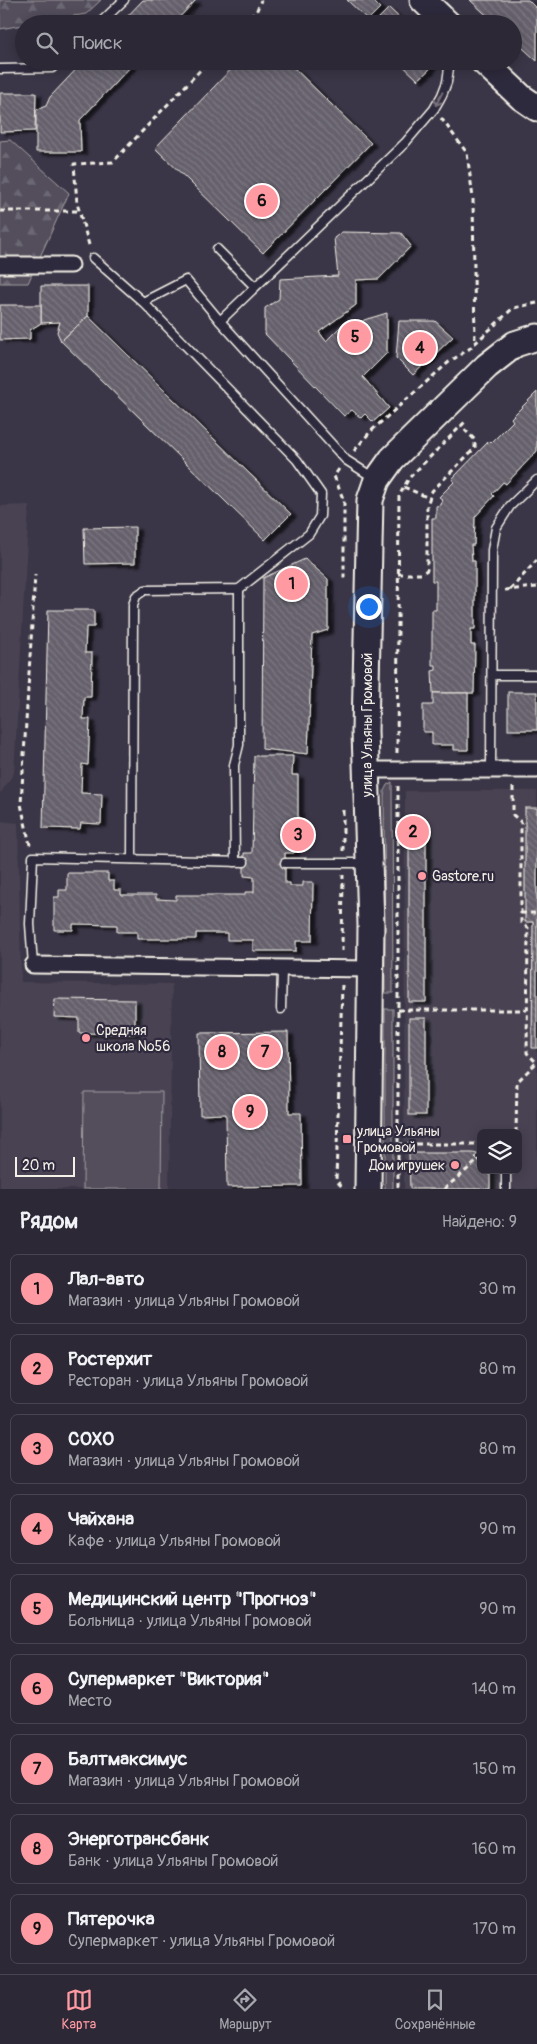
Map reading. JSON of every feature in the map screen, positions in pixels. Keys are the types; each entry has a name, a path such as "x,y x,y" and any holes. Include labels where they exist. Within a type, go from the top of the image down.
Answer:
{"main road":[{"path":"423,0 438,15"},
{"path":"492,70 521,97 537,108"},
{"name":"улица Ульяны Громовой","path":"368,1189 370,863 366,731 370,500 377,480 392,459 487,366 515,344 537,337"}],"street":[{"path":"0,265 71,265"},
{"path":"367,770 537,770"},
{"path":"33,965 370,969"}],"lane":[{"path":"108,15 124,0"},
{"path":"0,69 15,69"},
{"path":"220,321 415,131 434,109 446,82 448,70"},
{"path":"217,249 255,287"},
{"path":"93,258 143,302 297,460 321,494 320,516 309,534 239,589 145,590 136,596 133,605 132,859"},
{"path":"143,302 186,280 220,321 346,460 377,480"},
{"path":"492,770 492,550 496,528 510,506 537,480"},
{"path":"234,862 234,765 239,745 239,589"},
{"path":"492,675 537,675"},
{"path":"33,965 30,924 33,857 244,862"},
{"path":"285,863 370,863"},
{"path":"281,1009 282,969"},
{"path":"506,1174 506,1189"}],"path":[{"path":"252,15 257,10 260,0"},
{"path":"93,258 80,211 74,164 113,162 200,70"},
{"path":"434,109 467,153 473,198 476,344"},
{"path":"0,211 80,211"},
{"path":"344,589 344,501 334,476 370,432 449,362 476,344 513,308 537,303"},
{"path":"398,1189 398,504 409,478 468,419"},
{"path":"398,574 421,574 427,570 427,504 429,498 432,491 474,448 475,440 461,426"},
{"path":"404,487 429,498"},
{"path":"510,590 537,560"},
{"path":"33,857 21,804 35,575"},
{"path":"492,590 537,587"},
{"path":"513,782 513,815 521,822 521,922 528,928 527,1053 537,1062 517,1082 516,1129"},
{"path":"343,804 342,969 336,1180 344,1189"},
{"path":"521,913 537,913"},
{"path":"398,1010 527,1010"},
{"path":"398,1144 477,1144"},
{"path":"444,1189 477,1161"}],"shaded area":[{"path":"29,505 14,773 0,794 0,506"},
{"path":"405,791 537,791 537,1189 404,1189"},
{"name":"Средняя школа №56","path":"0,821 18,823 21,982 172,984 169,1189 161,1189 162,1092 84,1092 83,1189 0,1189"}],"green space":[{"path":"0,0 101,0 86,14 80,15 15,15 15,26 0,29"},
{"path":"10,140 69,193 28,283 0,283 0,141"},
{"path":"392,782 393,993 385,993 384,791 387,785"},
{"path":"385,1009 393,1009 393,1189 385,1189"},
{"path":"84,1092 162,1092 161,1189 83,1189"}],"building":[{"path":"143,0 196,0 182,15 129,15"},
{"path":"347,0 372,0 380,8 373,15 363,15"},
{"path":"470,0 528,0 537,9 537,61 522,47 522,15 486,15"},
{"path":"389,8 396,15 382,15"},
{"path":"76,70 127,70 80,120 81,152 36,152 36,110 46,106 50,97"},
{"path":"230,70 296,70 371,143 263,253 155,148"},
{"path":"407,70 429,70 418,80"},
{"path":"0,93 36,93 35,131 0,132"},
{"path":"342,232 401,233 411,246 379,279 356,280 356,305 319,332 326,341 345,322 346,335 364,320 387,313 387,353 363,377 389,408 373,422 365,414 361,418 352,410 344,416 265,334 265,308 279,299 280,279 338,276 334,238"},
{"path":"41,286 88,286 88,316 61,341 57,332 60,322 41,323"},
{"path":"0,305 41,305 41,323 30,330 30,339 0,340"},
{"path":"88,316 291,514 265,540 61,341"},
{"path":"399,321 435,321 453,337 413,375 396,358"},
{"path":"537,392 537,451 506,484 503,482 492,494 494,496 475,517 474,545 471,545 472,561 475,561 475,629 471,629 471,645 475,645 474,693 433,693 432,671 436,670 436,665 432,665 432,610 436,610 436,581 432,581 432,518 436,518 436,506 440,505 442,499 439,497 454,482 452,479 489,441 491,443 513,421 511,418"},
{"path":"135,527 135,563 85,564 84,528"},
{"path":"305,559 328,579 328,630 312,635 308,754 262,749 263,578"},
{"path":"48,610 94,610 94,627 86,627 85,653 92,653 91,697 84,697 83,719 90,719 88,765 82,764 81,793 102,794 101,824 81,823 80,829 43,828"},
{"path":"508,692 537,692 537,730 508,730"},
{"path":"433,693 468,693 468,750 454,750 454,745 432,745 432,732 423,732 423,705 433,705"},
{"path":"254,756 293,756 292,775 298,775 298,835 294,835 294,853 285,853 285,883 290,883 290,886 303,886 303,882 313,882 312,941 296,941 296,951 253,951 253,940 227,940 227,933 196,933 196,939 137,939 137,932 117,932 117,925 73,924 73,930 54,930 54,897 59,897 59,890 67,890 67,873 108,873 108,881 114,881 114,890 121,890 121,895 156,895 156,899 176,900 176,895 245,895 245,892 254,892 254,877 244,876 244,853 252,853"},
{"path":"525,808 537,808 537,1048 532,1048 533,922 525,922"},
{"path":"426,825 426,1002 409,1002 409,826"},
{"path":"55,999 135,1000 135,1034 79,1033 79,1018 54,1017"},
{"path":"409,1018 426,1018 426,1115 409,1115"},
{"path":"288,1032 289,1113 301,1113 302,1186 227,1187 226,1114 200,1115 199,1033"},
{"path":"409,1153 477,1154 475,1157 477,1159 477,1174 490,1174 490,1189 410,1189"}],"place":[{"name":"Супермаркет \"Виктория\"","path":"262,201"},
{"name":"Медицинский центр \"Прогноз\"","path":"355,337"},
{"name":"Чайхана","path":"420,348"},
{"name":"Лал-авто","path":"292,584"},
{"name":"Ростерхит","path":"413,832"},
{"name":"СОХО","path":"298,835"},
{"name":"Gastore.ru","path":"422,876"},
{"name":"Средняя школа №56","path":"86,1038"},
{"name":"Энерготрансбанк","path":"222,1052"},
{"name":"Балтмаксимус","path":"265,1052"},
{"name":"Пятерочка","path":"250,1112"},
{"name":"улица Ульяны Громовой","path":"347,1139"},
{"name":"Дом игрушек","path":"455,1165"}]}
